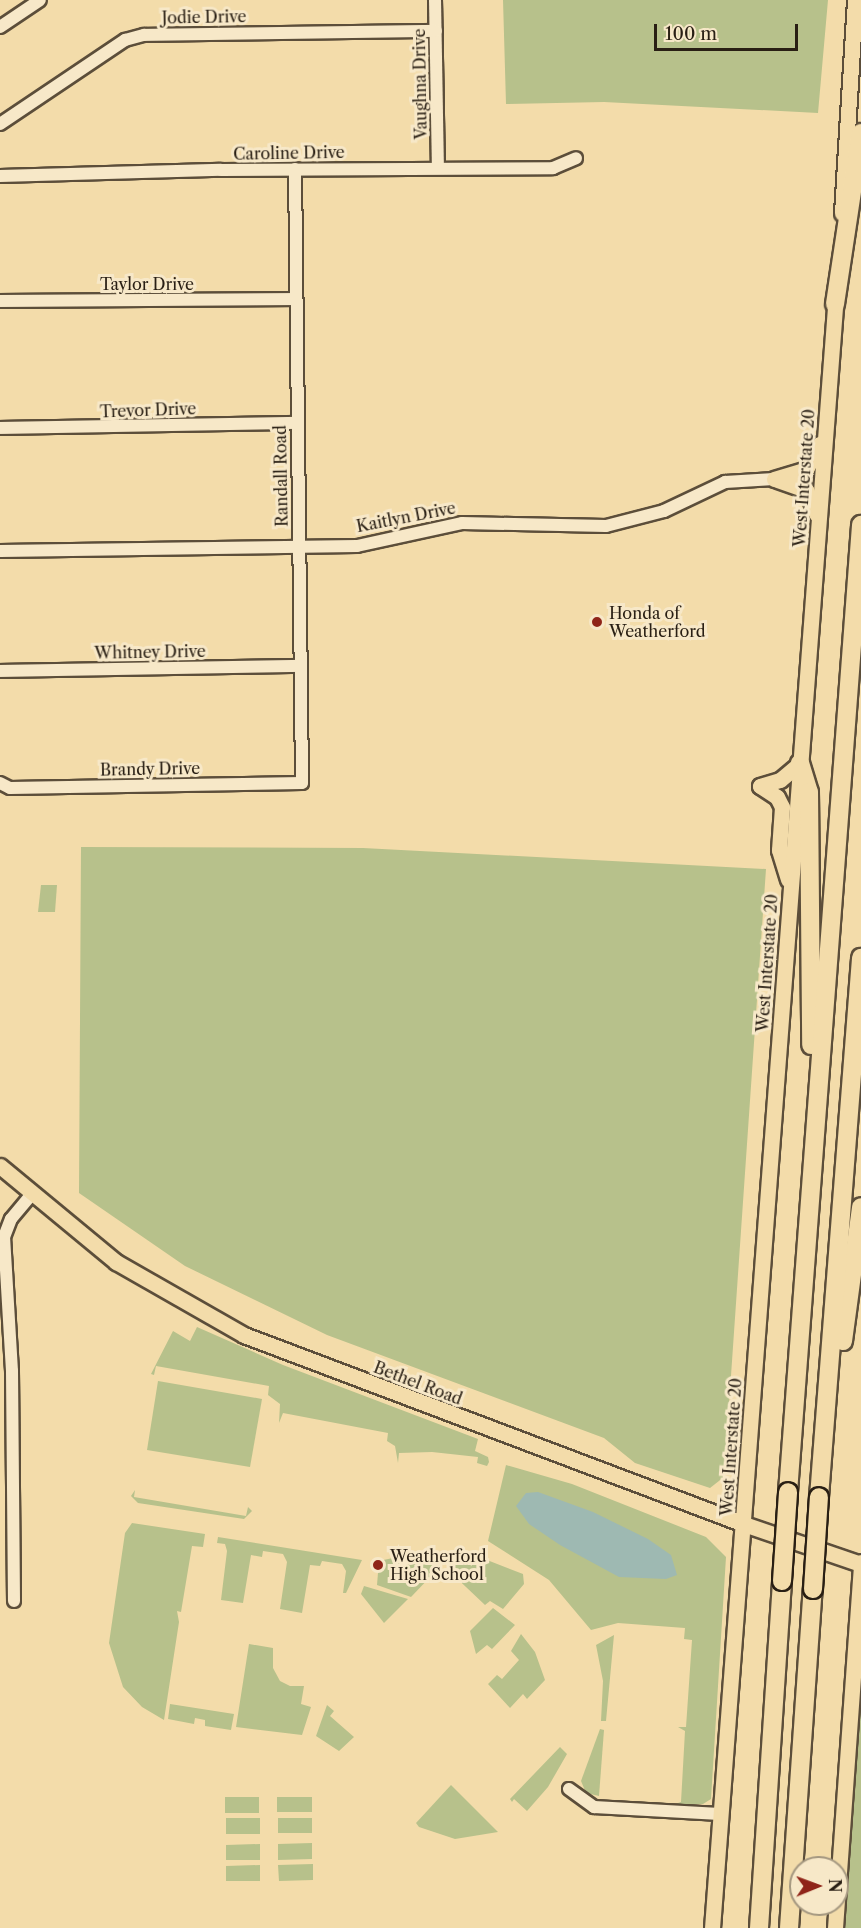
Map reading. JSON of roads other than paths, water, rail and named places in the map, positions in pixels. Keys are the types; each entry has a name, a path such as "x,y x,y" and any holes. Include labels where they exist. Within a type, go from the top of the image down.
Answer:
{"highway":[{"path":"835,304 861,133"},
{"path":"759,1928 788,1492 861,525"},
{"path":"800,763 809,792 812,937 808,1102 816,1133"},
{"path":"789,1928 819,1497 861,958"},
{"path":"829,1386 841,1355 861,1207"}],"main road":[{"name":"West Interstate 20","path":"712,1928 835,304 855,0"},
{"name":"Kaitlyn Drive","path":"774,479 806,470 817,454 826,424"},
{"name":"Kaitlyn Drive","path":"774,479 806,490 814,505 818,530"},
{"path":"790,890 780,850 782,807 777,797 760,786 780,780 800,763"},
{"name":"Bethel Road","path":"0,1166 116,1262 244,1335 744,1524 861,1564"},
{"path":"835,1928 861,1564"}],"street":[{"path":"0,27 40,0"},
{"name":"Vaughna Drive","path":"435,0 438,168"},
{"name":"Jodie Drive","path":"0,124 125,40 144,35 435,31"},
{"name":"Caroline Drive","path":"0,176 295,169 553,168 576,158"},
{"name":"Randall Road","path":"295,169 294,299 302,783"},
{"name":"Taylor Drive","path":"0,302 294,299"},
{"name":"Trevor Drive","path":"0,428 296,423"},
{"name":"Kaitlyn Drive","path":"0,551 357,546 462,523 606,526 664,511 725,482 774,479"},
{"name":"Whitney Drive","path":"0,671 300,666"},
{"name":"Brandy Drive","path":"0,783 10,788 302,783"},
{"path":"14,1601 12,1371 4,1237 10,1219 33,1193"},
{"path":"569,1789 594,1807 720,1814"}],"water":[{"path":"538,1492 593,1512 648,1539 671,1555 677,1575 666,1579 619,1577 560,1545 529,1524 516,1506 526,1493"}],"place":[{"name":"Honda of Weatherford","path":"597,622"},
{"name":"Weatherford High School","path":"378,1565"}]}
